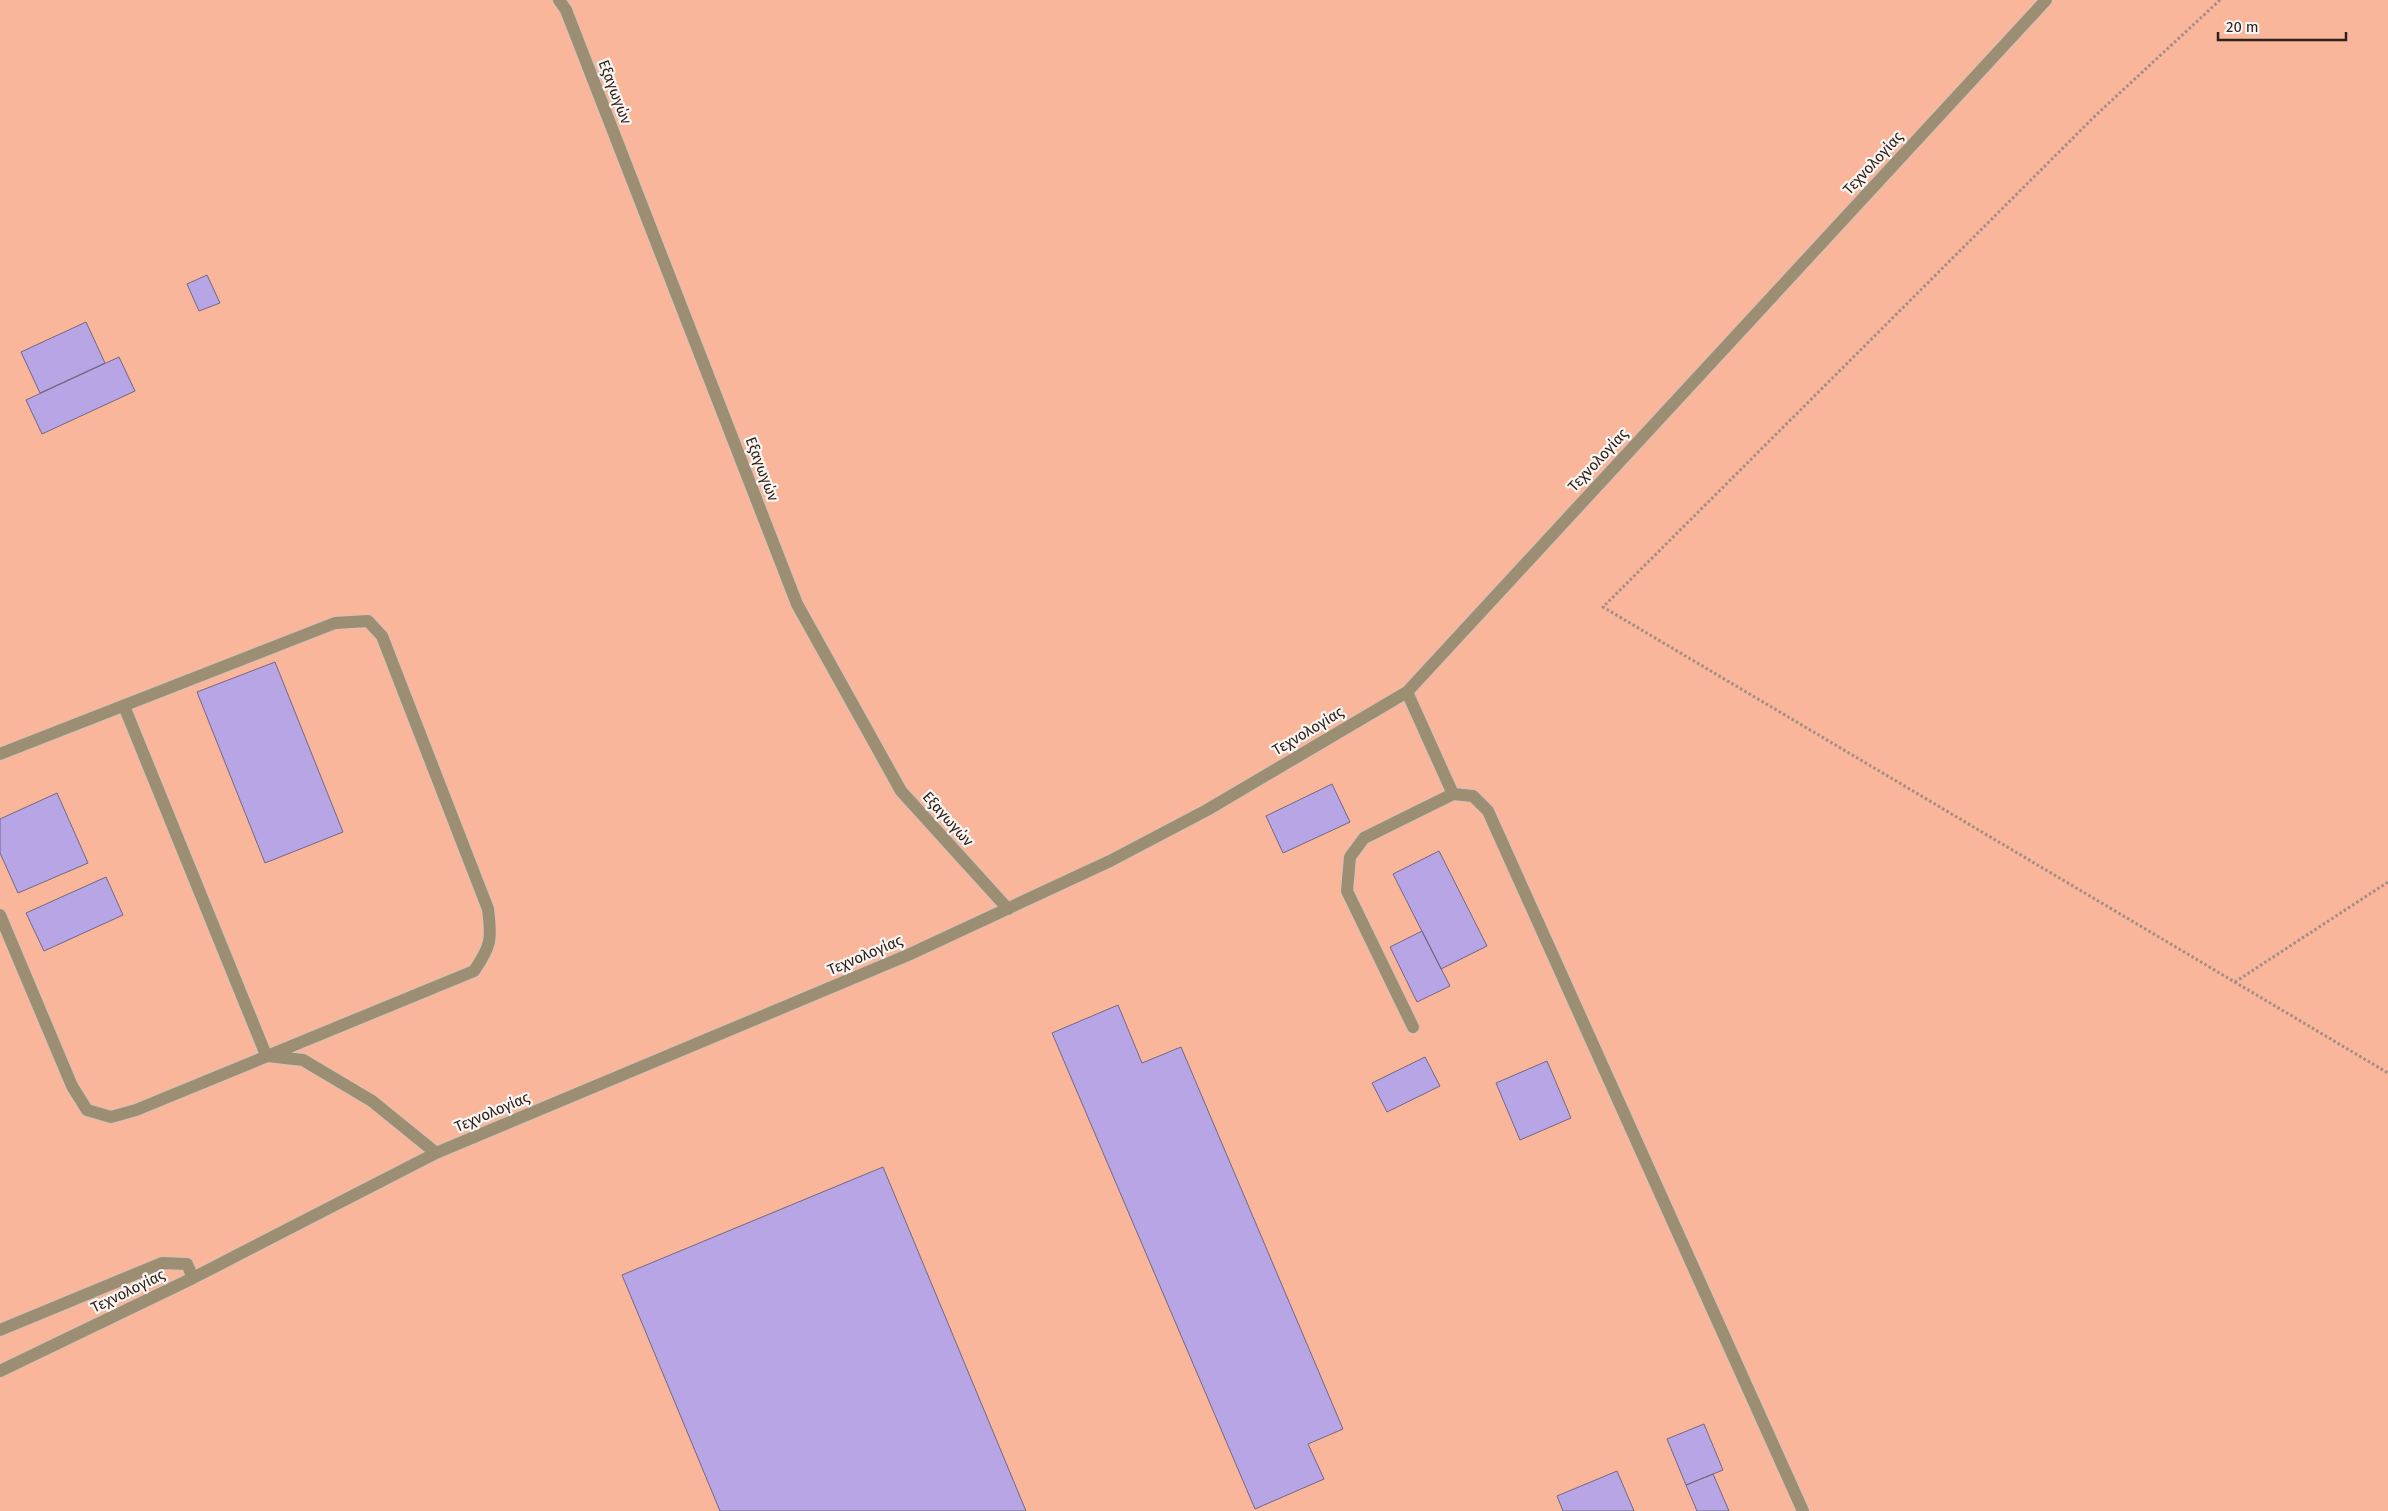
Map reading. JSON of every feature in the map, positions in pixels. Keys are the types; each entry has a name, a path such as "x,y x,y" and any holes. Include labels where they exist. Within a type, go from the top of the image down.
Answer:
{"street":[{"name":"Εξαγωγών","path":"559,0 566,10 797,604 901,791 1008,909"},
{"name":"Τεχνολογίας","path":"0,1371 193,1278 436,1153 908,955 1110,862 1207,810 1407,692 2046,0"},
{"path":"0,754 335,623 368,621 382,636 488,909 491,931 488,949 474,971 136,1110 111,1117 87,1110 72,1086 0,915"},
{"path":"1407,692 1453,794"},
{"path":"124,706 266,1056"},
{"path":"1413,1027 1347,892 1350,857 1364,838 1453,794 1473,796 1488,811 1803,1511"},
{"path":"266,1056 303,1060 372,1101 436,1153"},
{"path":"0,1330 162,1262 187,1264 193,1278"}],"path":[{"path":"2220,0 2096,115 1603,607 2388,1073"},
{"path":"2235,982 2388,882"}],"shaded area":[{"path":"0,0 2388,0 2388,1511 0,1511"}],"building":[{"path":"207,275 220,303 199,311 187,284"},
{"path":"86,322 105,363 40,393 21,352"},
{"path":"119,357 135,391 42,434 26,400"},
{"path":"275,662 343,832 265,863 197,692"},
{"path":"1332,784 1350,822 1283,853 1266,816"},
{"path":"57,793 88,863 18,893 0,853 0,819"},
{"path":"1439,851 1487,946 1441,969 1393,874"},
{"path":"106,877 123,915 44,951 26,913"},
{"path":"1422,931 1450,986 1417,1002 1390,947"},
{"path":"1118,1005 1142,1063 1181,1047 1343,1429 1308,1444 1324,1479 1255,1509 1052,1033"},
{"path":"1425,1057 1440,1086 1387,1112 1372,1083"},
{"path":"1547,1061 1571,1118 1520,1140 1496,1083"},
{"path":"883,1167 1026,1511 720,1511 622,1275"},
{"path":"1704,1424 1723,1470 1686,1485 1667,1439"},
{"path":"1617,1471 1634,1511 1563,1511 1557,1496"},
{"path":"1713,1474 1729,1511 1697,1511 1686,1485"}]}
